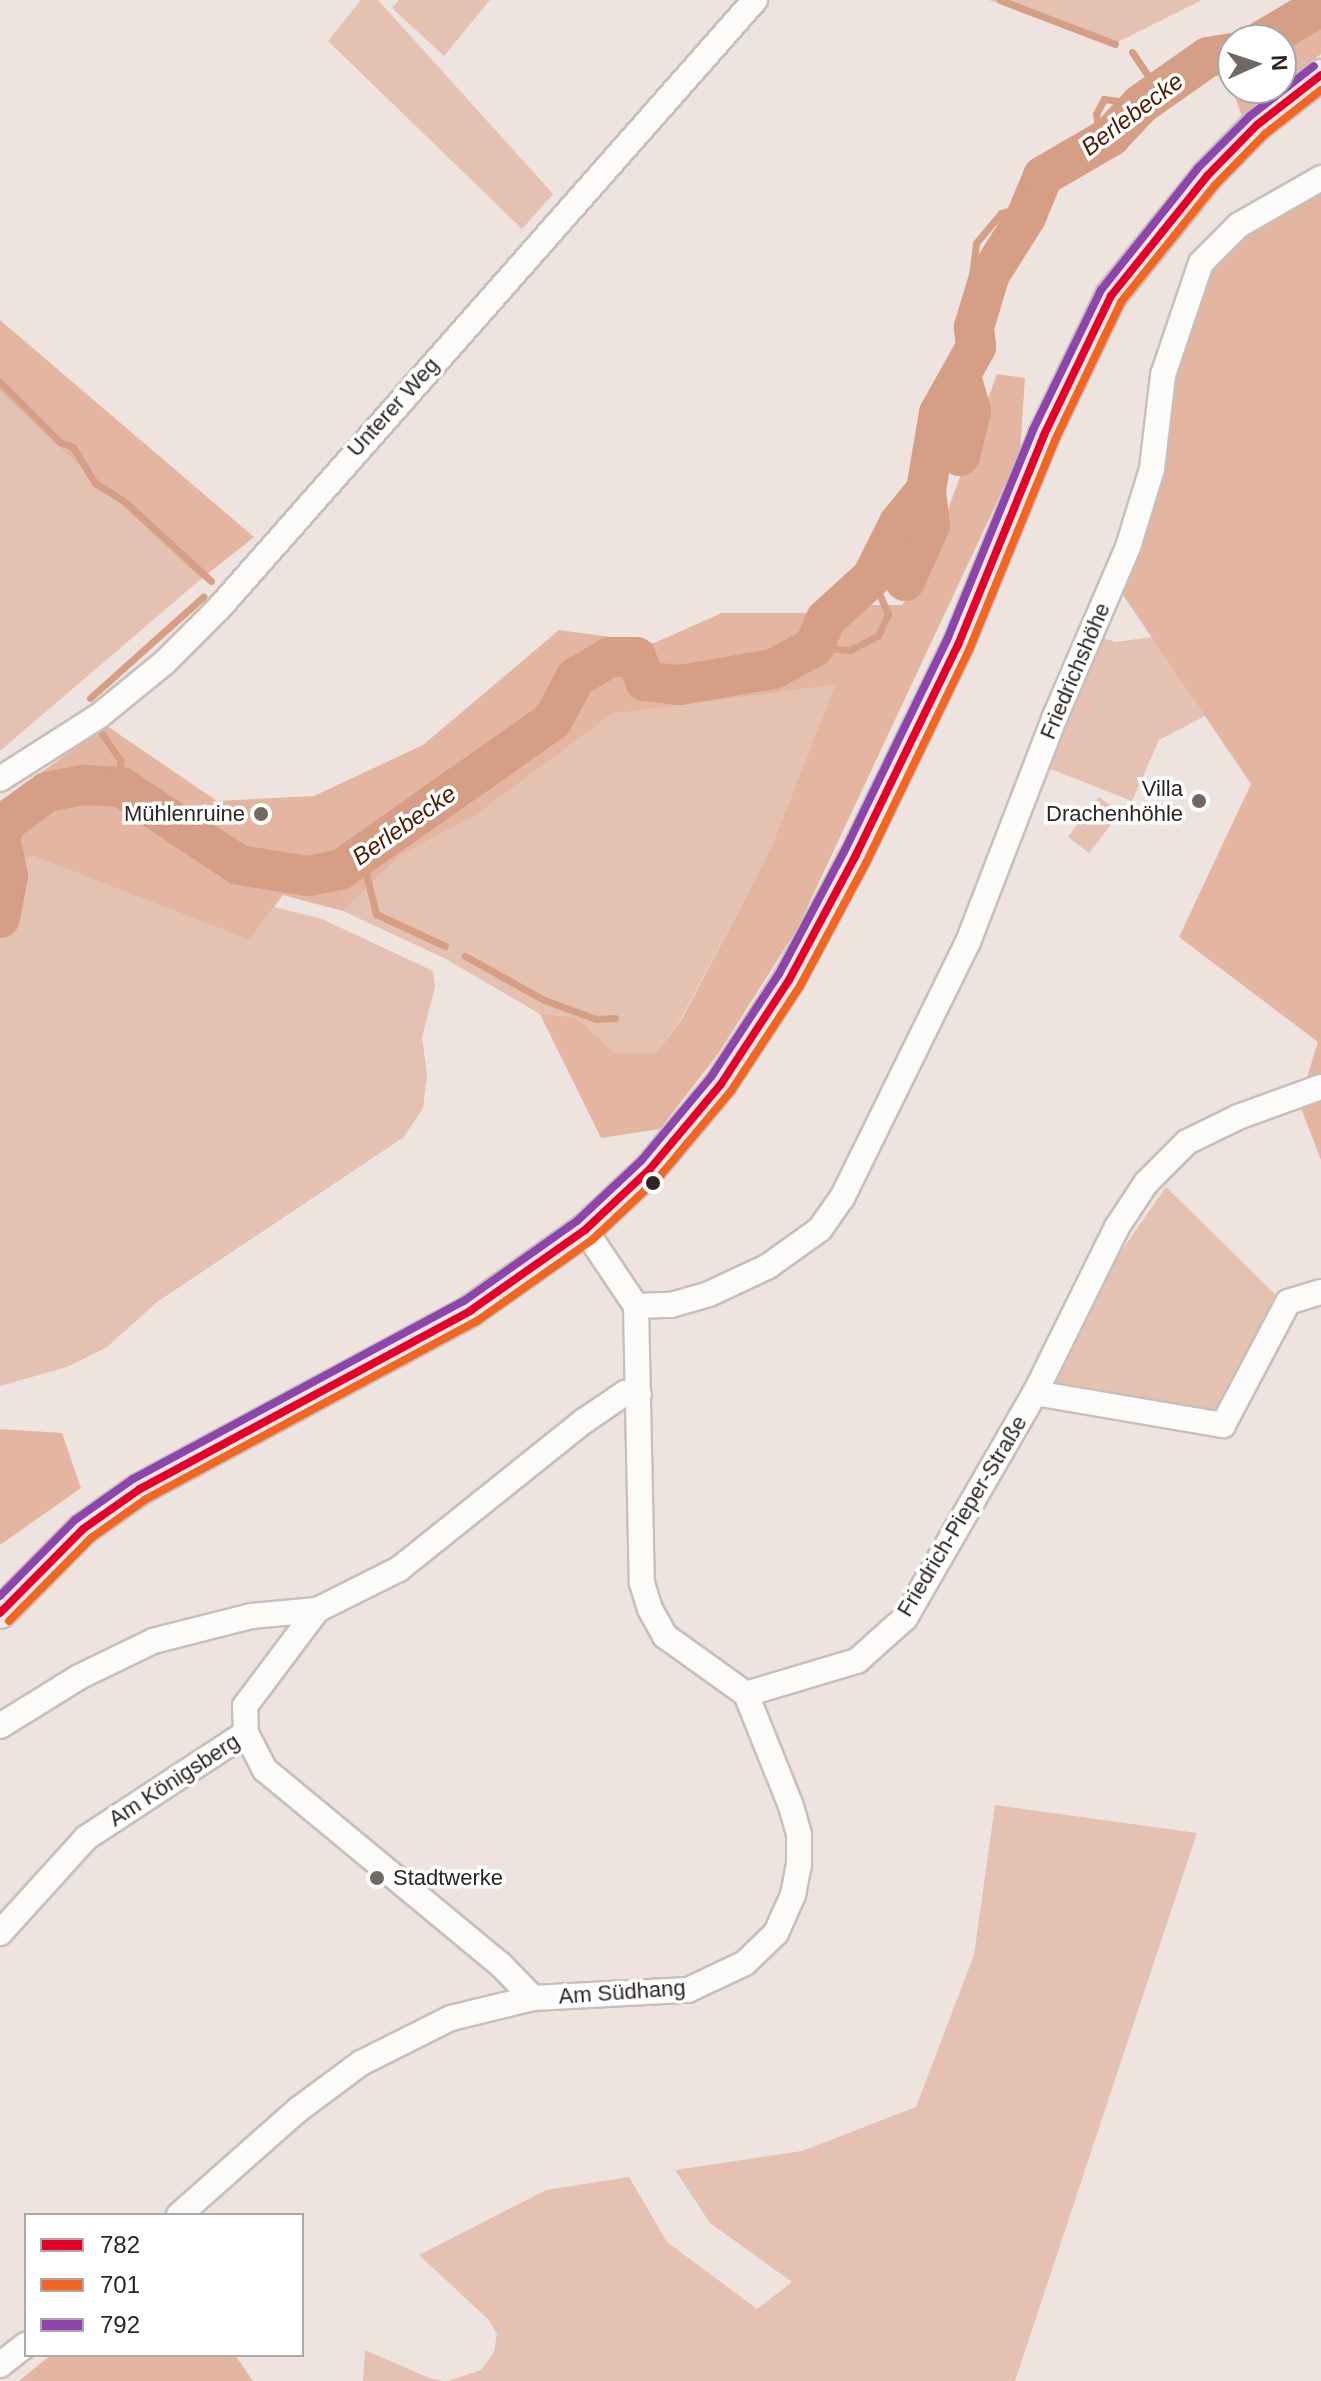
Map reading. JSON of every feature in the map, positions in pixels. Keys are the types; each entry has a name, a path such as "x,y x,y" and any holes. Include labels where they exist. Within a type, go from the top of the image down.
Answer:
{"main road":[{"path":"0,1613 83,1529 140,1489 403,1351 537,1267 585,1230 650,1169 721,1084 789,980 906,756 1044,435 1111,296 1207,176 1257,125 1321,75"}],"street":[{"name":"Unterer Weg","path":"0,779 99,716 165,662 220,607 755,0"},
{"name":"Friedrichshöhe","path":"636,1306 671,1305 709,1294 767,1267 820,1229 842,1198 968,942 1054,719 1128,547 1152,469 1163,375 1201,263 1239,225 1321,178"},
{"name":"Friedrich-Pieper-Straße","path":"746,1694 857,1661 905,1618 1035,1393 1117,1227 1146,1183 1187,1142 1238,1117 1321,1087"},
{"path":"585,1230 636,1306 642,1583 650,1609 665,1636 746,1694"},
{"path":"1035,1393 1223,1425 1288,1302 1321,1292"},
{"name":"Am Königsberg","path":"0,1726 79,1677 153,1641 251,1616 317,1610 399,1569 593,1414 625,1393 639,1395"},
{"name":"Am Königsberg","path":"0,1933 86,1838 246,1733 245,1706 258,1683 317,1610"},
{"name":"Am Südhang","path":"181,2213 299,2109 361,2063 451,2018 533,1998 688,1990 745,1963 776,1933 793,1895 799,1834 746,1694"},
{"name":"Am Südhang","path":"246,1733 265,1770 501,1965 533,1998"},
{"path":"0,2365 24,2347"}],"shaded area":[{"path":"361,0 378,0 553,194 522,229 328,41"},
{"path":"399,0 490,0 444,56 392,8"},
{"path":"989,0 1202,0 1110,46"},
{"path":"1291,0 1321,0 1321,54 1297,72 1297,24 1251,24"},
{"path":"1238,104 1257,104 1242,116"},
{"path":"1321,181 1321,1160 1299,1103 1318,1042 1179,937 1251,784 1121,592 1198,263 1223,223"},
{"path":"0,320 254,537 201,579 0,392"},
{"path":"997,374 1025,378 1020,453 797,929 718,1054 660,1129 601,1138 540,1014 576,1017 616,1054 655,1054 682,1019 771,848 835,685 612,714 476,815 401,855 343,911 283,895 249,940 33,856 0,870 0,801 107,726 217,801 314,796 423,745 559,630 654,643 722,613 848,613 865,605 902,605 923,579"},
{"path":"0,392 201,579 0,751"},
{"path":"1099,637 1116,642 1152,637 1205,716 1159,740 1132,801 1048,768"},
{"path":"835,685 771,848 681,1019 655,1054 616,1054 576,1017 540,1014 446,959 343,911 401,855 476,815 612,714"},
{"path":"1099,797 1120,813 1089,853 1068,837"},
{"path":"33,856 249,940 274,907 322,919 433,971 435,987 422,1037 427,1074 423,1108 404,1137 157,1302 107,1347 67,1367 0,1386 0,870"},
{"path":"1166,1187 1280,1299 1230,1394 1206,1416 1055,1386 1053,1376 1103,1277"},
{"path":"0,1429 62,1433 81,1488 0,1545"},
{"path":"995,1805 1197,1833 1015,2381 448,2381 481,2370 494,2352 497,2334 489,2320 419,2255 546,2190 629,2177 667,2242 757,2309 792,2282 710,2223 675,2170 802,2151 916,2107 974,1955"},
{"path":"365,2350 429,2378 443,2381 363,2381"},
{"path":"49,2357 236,2357 253,2381 19,2381"}],"waterway":[{"path":"1000,0 1115,44"},
{"name":"Berlebecke","path":"1290,24 1321,6"},
{"path":"1132,52 1159,92"},
{"name":"Berlebecke","path":"0,918 8,876 0,839 6,822 47,792 84,785 121,787 239,865 308,876 340,870 552,721 576,677 610,657 636,657 645,681 680,685 773,669 814,647 826,619 872,577 899,523 926,490 939,413 976,347 974,327 990,274 1026,217 1043,176 1110,137 1141,104 1208,57 1217,56"},
{"path":"1100,142 1096,114 1104,99 1141,104"},
{"path":"974,327 969,301 976,243 1001,213 1029,206"},
{"path":"960,456 971,411 961,376"},
{"path":"0,382 60,442 73,447 95,483 124,501 211,581"},
{"path":"905,581 930,525 926,490"},
{"name":"Berlebecke","path":"814,647 850,650 878,636 888,614 872,577"},
{"path":"90,698 203,597"},
{"path":"102,734 120,760 121,787"},
{"path":"362,857 376,914 445,946"},
{"path":"465,956 544,1000 596,1019 615,1018"}],"transit line":[{"name":"792","path":"0,1596 75,1520 133,1479 464,1301 577,1221 641,1161 711,1077 779,974 844,852 947,640 1033,430 1101,290 1198,168 1250,116 1314,66"},
{"name":"782","path":"0,1613 83,1529 140,1489 470,1311 585,1230 650,1169 721,1084 789,980 855,857 958,645 1044,435 1111,296 1207,176 1257,125 1321,75"},
{"name":"701","path":"9,1621 91,1538 146,1499 477,1321 592,1240 659,1177 731,1091 800,986 866,863 969,650 1055,440 1121,302 1216,184 1265,134 1321,90"}],"place":[{"name":"Villa Drachenhöhle","path":"1199,801"},
{"name":"Mühlenruine","path":"261,814"},
{"name":"Stadtwerke","path":"377,1878"}]}
